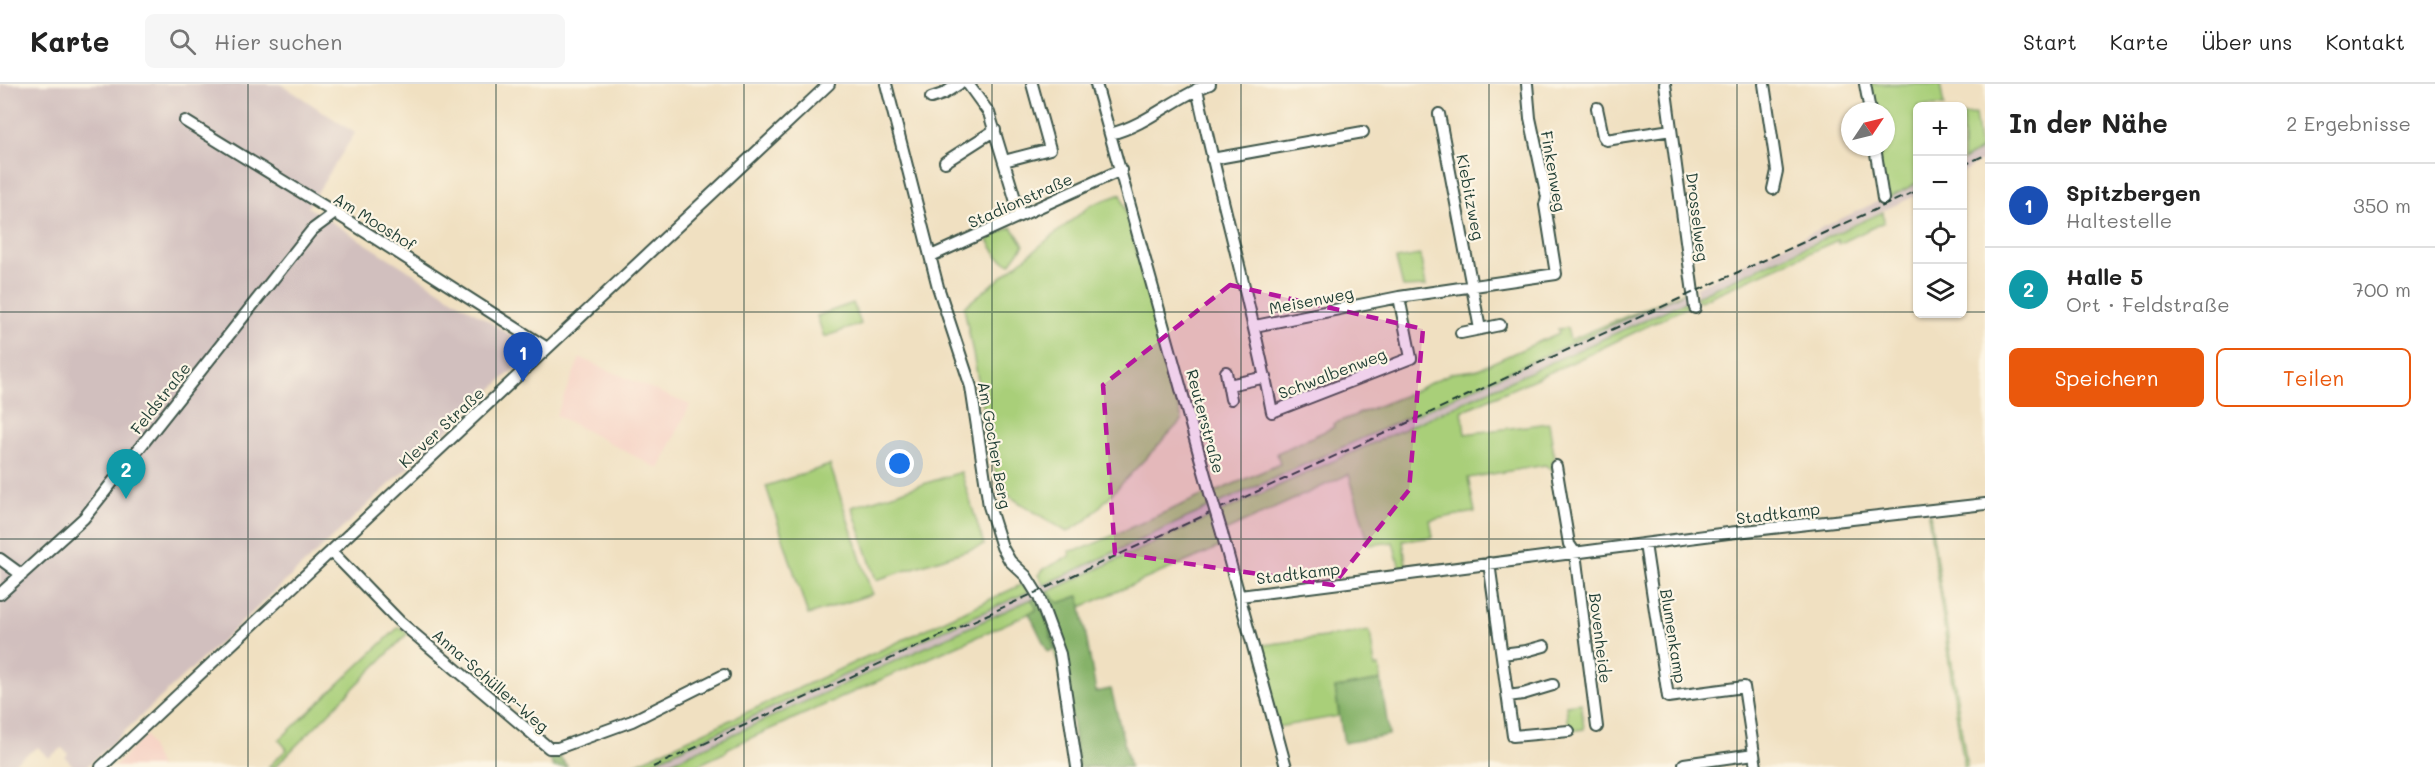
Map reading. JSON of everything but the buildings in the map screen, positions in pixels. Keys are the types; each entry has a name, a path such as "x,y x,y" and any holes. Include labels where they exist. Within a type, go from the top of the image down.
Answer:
{"street":[{"name":"Klever Straße","path":"101,767 829,84"},
{"name":"Am Gocher Berg","path":"886,84 938,287 971,387 989,506 1002,547 1010,561 1026,576 1039,597 1058,645 1077,767"},
{"path":"931,98 959,84"},
{"path":"968,84 988,114 1020,215"},
{"path":"1004,161 1050,149 1032,84"},
{"name":"Reuterstraße","path":"1096,84 1286,767"},
{"path":"1110,134 1126,130 1197,89 1210,84"},
{"name":"Finkenweg","path":"1527,84 1530,118 1546,197 1545,205 1554,262"},
{"name":"Drosselweg","path":"1665,84 1695,308"},
{"path":"1764,84 1777,171 1773,189"},
{"path":"1865,84 1868,102"},
{"name":"Meisenweg","path":"1197,89 1212,159 1255,326 1399,297 1556,274 1554,262"},
{"path":"1597,108 1603,136 1606,140 1671,130"},
{"name":"Kiebitzweg","path":"1439,114 1472,285"},
{"name":"Am Mooshof","path":"184,121 335,213 547,348"},
{"path":"945,162 994,130"},
{"path":"1212,159 1363,132"},
{"path":"1876,156 1883,199"},
{"name":"Stadionstraße","path":"931,256 1121,170"},
{"name":"Feldstraße","path":"0,594 84,519 312,230 335,213"},
{"path":"1472,285 1480,329"},
{"name":"Schwalbenweg","path":"1255,326 1272,412 1411,358 1399,297"},
{"path":"1461,333 1500,325"},
{"path":"1226,372 1232,399"},
{"name":"Schwalbenweg","path":"1229,385 1266,377"},
{"path":"1556,466 1569,544 1575,553"},
{"name":"Stadtkamp","path":"1240,596 1489,563 1985,504"},
{"name":"Blumenkamp","path":"1645,544 1668,698 1744,687 1756,767"},
{"name":"Anna-Schüller-Weg","path":"331,551 399,621 549,748 558,748 632,721 724,675"},
{"name":"Bovenheide","path":"1575,553 1597,727"},
{"path":"0,559 22,575"},
{"path":"1489,563 1513,736 1569,731"},
{"path":"1502,654 1544,646"},
{"path":"1508,696 1553,685"},
{"path":"1684,764 1754,754"}],"highlighted area":[{"path":"1230,285 1423,329 1409,490 1333,585 1115,553 1103,385"}],"shaded area":[{"path":"0,84 281,84 355,133 308,207 534,350 86,767 74,767 65,757 68,754 62,748 48,758 38,747 7,767 0,767"},
{"path":"1985,148 1985,159 1967,170 1967,157"},
{"path":"1913,185 1913,197 1697,296 1696,287"},
{"path":"1687,291 1689,300 1219,513 1217,504"},
{"path":"580,358 690,405 659,469 556,415"},
{"path":"1210,507 1212,516 1048,592 661,767 641,767"},
{"path":"146,735 160,767 114,767"}],"green space":[{"path":"1868,84 1940,84 1943,102 1913,102 1913,185 1885,200 1878,156 1895,156 1895,102 1871,102"},
{"path":"1975,114 1980,150 1967,158 1967,156 1967,115"},
{"path":"1121,194 1182,420 1087,520 1067,532 999,490 964,307 1091,205"},
{"path":"1883,212 1884,222 1839,244 1838,240 1698,302 1697,296"},
{"path":"1012,227 1024,245 1010,264 998,257 987,238"},
{"path":"1420,255 1426,286 1403,287 1396,259"},
{"path":"1687,291 1217,504 1213,493 1280,464 1277,453 1334,427 1333,424 1406,395 1451,373 1476,370 1559,333 1558,329 1567,328 1570,340"},
{"path":"1689,300 1689,306 1573,362 1462,411 1465,434 1549,423 1555,461 1552,462 1554,471 1545,465 1468,478 1475,512 1430,520 1433,537 1403,541 1406,564 1410,568 1400,569 1393,542 1369,545 1349,474 1225,531 1219,513"},
{"path":"853,303 861,324 824,337 817,316"},
{"path":"830,465 872,594 808,615 766,486"},
{"path":"961,472 984,545 876,580 852,507"},
{"path":"1206,494 1210,507 1044,585 1038,575 1044,569 1070,556 1069,551 1085,548"},
{"path":"1928,514 1930,514 1967,767 1964,767"},
{"path":"1212,516 1220,547 1081,607 1078,596 1059,603 1048,592"},
{"path":"1023,584 1028,592 641,767 629,767"},
{"path":"1048,592 1059,603 1079,596 1096,692 1111,689 1130,767 1078,767 1072,719 1040,595"},
{"path":"1037,597 1057,648 1048,652 1029,613 1037,610 1032,599"},
{"path":"1032,599 1037,610 728,748 726,752 694,767 661,767"},
{"path":"399,627 408,633 275,767 268,767 287,749 279,740"},
{"path":"1370,631 1375,667 1379,666 1381,680 1335,688 1339,716 1278,727 1256,646"},
{"path":"1381,680 1389,735 1344,743 1335,688"},
{"path":"1581,703 1584,729 1569,731 1566,705"},
{"path":"554,750 567,767 554,767 546,753"}],"railway":[{"path":"1967,164 1985,155"},
{"path":"653,767 1913,192"}],"place":[{"name":"Spitzbergen","path":"523,382"},
{"name":"Halle 5","path":"126,499"}]}
